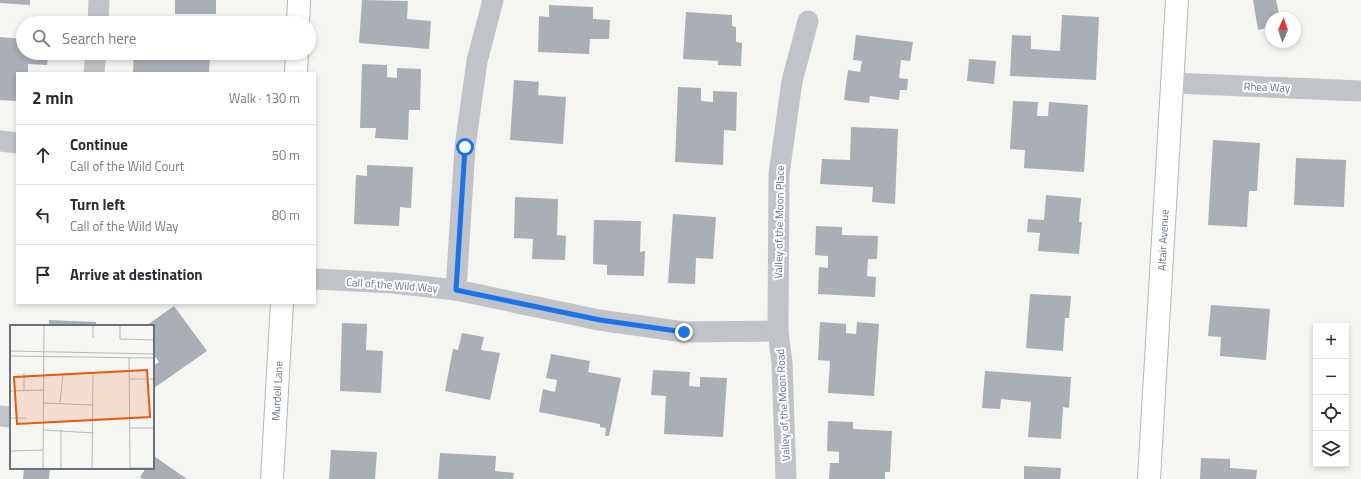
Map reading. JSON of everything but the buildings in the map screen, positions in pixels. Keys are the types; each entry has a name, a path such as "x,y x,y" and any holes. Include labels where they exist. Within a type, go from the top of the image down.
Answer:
{"street":[{"path":"98,16 99,0"},
{"path":"298,16 299,0"},
{"path":"456,290 465,147 477,61 493,0"},
{"name":"Altair Avenue","path":"1149,479 1173,83 1176,0"},
{"name":"Valley of the Moon Place","path":"778,331 779,174 792,81 808,21"},
{"path":"94,72 95,60"},
{"path":"296,72 297,60"},
{"name":"Rhea Way","path":"1173,83 1361,91"},
{"path":"0,141 16,143"},
{"name":"Call of the Wild Way","path":"316,280 392,283 456,290 600,320 684,332 778,331"},
{"name":"Murdell Lane","path":"272,479 282,304"},
{"name":"Valley of the Moon Road","path":"778,331 782,363 786,479"},
{"path":"0,416 10,417"}],"route":[{"path":"465,147 456,290 600,320 684,332"}]}
